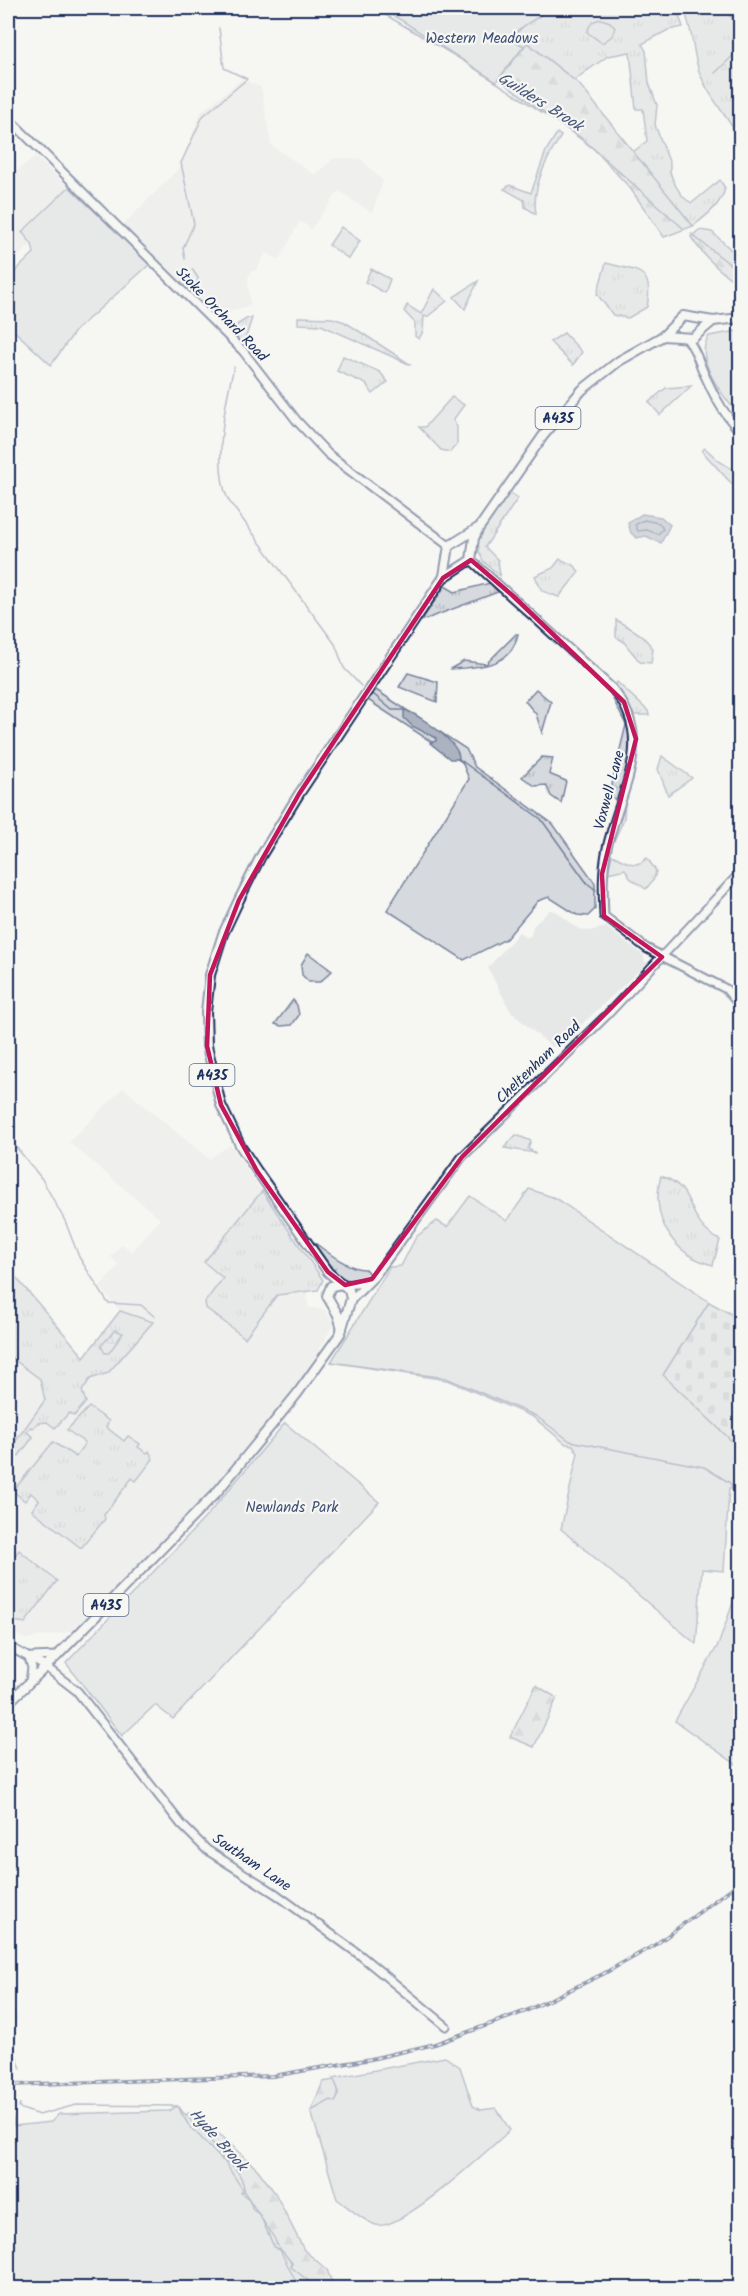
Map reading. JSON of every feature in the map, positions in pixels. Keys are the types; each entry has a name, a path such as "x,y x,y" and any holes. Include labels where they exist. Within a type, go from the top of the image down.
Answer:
{"main road":[{"path":"685,338 678,332 677,324 683,316 713,321 741,318"},
{"path":"696,318 699,332"},
{"path":"663,336 685,338 699,332 713,321"},
{"name":"A435","path":"472,549 479,528 543,436 582,390 619,361 663,336 677,324"},
{"name":"A435","path":"458,540 479,528"},
{"path":"458,540 465,542 472,549 471,560 461,567 452,564 447,559 449,546 458,540"},
{"name":"A435","path":"344,1285 328,1272 241,1147 221,1105 207,1046 206,1012 210,975 223,934 261,856 340,729 443,578 447,559"},
{"name":"A435","path":"443,578 461,567"},
{"path":"328,1272 327,1296 342,1329"},
{"path":"328,1289 335,1284 344,1285 350,1292 350,1301 339,1308 331,1305"},
{"name":"A435","path":"8,1703 217,1492 297,1394 342,1329 350,1301"}],"street":[{"name":"Stoke Orchard Road","path":"8,118 243,351 297,421 328,454 449,546"},
{"path":"696,350 699,332"},
{"path":"685,338 696,350 706,379 716,398 741,431"},
{"name":"Voxwell Lane","path":"471,560 588,665 624,702 636,739 633,762 607,847 602,874 604,916 662,957"},
{"name":"Cheltenham Road","path":"350,1301 375,1276 462,1157 662,957 741,873"},
{"path":"662,957 726,989 741,1006"},
{"path":"344,1285 367,1282"},
{"name":"Southam Lane","path":"8,1646 46,1667 86,1700 181,1824 207,1850 276,1894 360,1955 446,2026"},
{"path":"30,1681 32,1668 29,1658 57,1656"}],"highlighted area":[{"path":"471,560 512,595 624,702 636,739 602,874 604,916 662,957 462,1157 372,1279 345,1285 328,1272 257,1171 221,1105 207,1046 210,975 239,900 299,794 443,578"}],"shaded area":[{"path":"242,79 261,87 271,145 315,175 334,158 361,159 383,181 372,213 339,191 311,229 300,221 279,260 266,252 256,271 252,271 248,278 250,305 217,316 122,226 180,167 201,112"},
{"path":"35,156 68,187 21,231 32,244 8,265 8,178"},
{"path":"550,910 556,911 577,928 589,931 606,927 643,955 646,964 563,1042 552,1047 511,1012 488,968 519,932 526,938 531,936 533,926"},
{"path":"123,1088 209,1159 230,1145 323,1280 318,1290 307,1291 308,1307 325,1310 334,1323 304,1378 210,1492 183,1521 91,1614 69,1632 25,1639 8,1630 8,1268 84,1357 120,1311 100,1287 119,1265 111,1257 122,1244 132,1252 160,1219 69,1142"}],"green space":[{"name":"Western Meadows","path":"377,8 552,8 519,29 512,37 514,41 524,46 496,82 401,20"},
{"path":"541,8 676,8 683,27 668,30 642,44 646,51 649,83 657,105 655,125 676,186 692,203 720,180 725,188 717,205 693,226 633,152 647,141 643,109 636,109 630,52 608,56 574,80 528,43 524,46 512,38"},
{"path":"683,8 740,8 740,139 712,97 699,71 689,23"},
{"path":"601,19 610,22 615,28 612,36 602,43 587,32 592,23"},
{"path":"527,43 579,84 693,226 664,237 630,188 594,149 499,79"},
{"path":"557,133 561,136 550,154 538,183 536,214 525,207 524,200 504,189 510,185 531,193 546,151"},
{"path":"69,187 150,264 76,330 51,365 8,325 8,278 34,253 32,244 22,232"},
{"path":"341,227 360,241 349,259 329,245"},
{"path":"699,230 712,232 740,258 740,285 713,264 701,251 691,237"},
{"path":"606,263 635,271 646,278 649,294 647,307 628,318 613,315 597,294"},
{"path":"371,269 390,279 385,293 365,282"},
{"path":"478,281 465,309 454,297"},
{"path":"434,289 447,301 427,317 424,316 423,331 419,339 415,336 415,323 404,311 407,305 421,314"},
{"path":"298,317 332,318 345,322 411,365 321,325 298,324"},
{"path":"252,318 243,346 233,333 238,324"},
{"path":"740,332 740,417 713,379 705,356 705,345 709,336"},
{"path":"564,333 582,352 573,365 550,342"},
{"path":"343,356 380,372 388,382 373,394 366,384 337,371"},
{"path":"691,386 660,415 649,402 666,388"},
{"path":"452,397 464,405 453,420 457,427 457,444 450,452 441,450 419,427 425,427"},
{"path":"705,448 719,461 740,474 740,493 702,451"},
{"path":"506,490 518,498 485,547 498,560 500,576 483,561 474,538"},
{"path":"560,559 575,566 579,572 559,597 542,591 535,576 553,568"},
{"path":"490,583 498,592 421,621 445,586 455,592"},
{"path":"616,620 649,643 653,649 651,663 640,662 623,641 616,637"},
{"path":"518,634 514,645 508,654 492,664 450,669 464,661 486,664"},
{"path":"408,673 438,682 437,702 399,687"},
{"path":"617,682 648,711 649,715 634,715 615,687"},
{"path":"612,688 624,702 636,739 626,784 624,819 605,860 620,806 611,795 626,725 609,691"},
{"path":"536,689 551,702 542,733 536,714 525,701"},
{"path":"376,690 466,749 475,767 553,824 595,883 595,909 588,916 577,915 549,897 538,901 506,939 464,960 387,910 469,779 462,762 368,700"},
{"path":"662,756 692,778 668,795 658,769"},
{"path":"542,757 553,758 549,774 566,781 561,803 551,796 546,785 535,786 522,777"},
{"path":"612,855 634,864 643,862 647,858 656,871 654,879 646,889 630,878 625,869 608,873"},
{"path":"308,953 332,971 320,982 309,982 302,975 301,965"},
{"path":"293,1000 297,1005 299,1015 292,1025 275,1024"},
{"path":"516,1135 531,1141 528,1149 536,1153 504,1148"},
{"path":"661,1176 673,1181 681,1189 701,1224 708,1233 720,1240 713,1265 686,1253 667,1232 659,1206 658,1191"},
{"path":"529,1189 555,1198 709,1302 663,1375 740,1449 740,1479 737,1492 729,1488 724,1571 702,1569 696,1644 561,1529 578,1453 573,1445 566,1444 533,1417 447,1380 331,1362 390,1267 401,1266 416,1237 437,1221 447,1227 470,1196 507,1221"},
{"path":"262,1191 323,1280 318,1290 277,1295 245,1338 206,1308 205,1302 223,1278 204,1262"},
{"path":"315,1243 346,1264 365,1269 371,1276 362,1280 345,1279 329,1267"},
{"path":"8,1268 84,1357 120,1311 153,1322 108,1373 90,1379 82,1391 86,1402 74,1416 69,1413 55,1428 47,1422 38,1423 33,1428 30,1427 27,1432 33,1437 8,1470 8,1452 45,1400 40,1379 8,1355"},
{"path":"709,1302 740,1319 740,1449 663,1375"},
{"path":"115,1330 123,1333 109,1353 105,1353 101,1346"},
{"path":"89,1407 109,1421 106,1427 124,1441 128,1436 140,1444 138,1447 147,1453 149,1451 153,1459 136,1481 132,1478 104,1515 105,1519 81,1548 32,1510 39,1500 31,1493 25,1501 13,1491 53,1442 76,1457 85,1443 67,1430"},
{"name":"Newlands Park","path":"285,1423 379,1502 173,1719 155,1705 122,1736 66,1663 204,1519"},
{"path":"19,1550 57,1581 25,1623 8,1620 8,1564"},
{"path":"740,1582 740,1767 675,1721 719,1643"},
{"path":"536,1685 557,1698 534,1747 510,1737"},
{"path":"445,2057 460,2067 473,2106 481,2110 496,2108 510,2130 465,2170 405,2216 388,2224 371,2223 337,2199 311,2111 331,2100 335,2102 337,2099 337,2087 333,2078"},
{"path":"334,2080 338,2088 335,2102 331,2100 311,2111 323,2082"},
{"path":"177,2106 211,2141 273,2236 299,2288 8,2288 8,2113 12,2113 14,2126 51,2122 59,2114 169,2111"},
{"path":"189,2113 223,2137 258,2170 275,2193 304,2250 327,2270 334,2288 294,2288 178,2119"}],"water":[{"path":"642,514 661,517 670,525 661,543 646,536 637,538 631,533 628,523"},
{"path":"404,710 428,723 446,738 458,753 459,759 450,759 430,743 436,741 436,738 412,726 404,718"}],"waterway":[{"path":"216,8 217,14"},
{"name":"Guilders Brook","path":"374,8 462,60 580,137 684,229"},
{"path":"663,8 670,16"},
{"path":"722,8 740,26"},
{"path":"185,259 183,248 194,224 181,163 203,116 247,79 224,68 219,28"},
{"path":"715,73 740,49"},
{"name":"Guilders Brook","path":"691,234 740,272"},
{"path":"192,269 198,278 195,291"},
{"path":"234,367 224,417 221,454 221,472 229,501 335,644 344,668 361,686"},
{"path":"373,694 392,710 404,710"},
{"path":"459,759 541,819 587,883 596,890"},
{"path":"8,1137 42,1179 65,1221 79,1257 108,1303 141,1305 155,1317"},
{"path":"331,1362 446,1378 536,1416 570,1441 704,1467 730,1483 740,1504"},
{"name":"Hyde Brook","path":"8,1953 10,1966 8,1970"},
{"name":"Hyde Brook","path":"8,1974 15,2019 12,2045 21,2069"},
{"name":"Hyde Brook","path":"20,2104 19,2108 39,2115 76,2105 177,2106 188,2124 222,2160 237,2171 244,2188 241,2193 249,2199 253,2210 260,2215 274,2247 283,2252 292,2263 291,2267 310,2282 308,2288"}],"railway":[{"path":"8,2085 273,2076 371,2059 435,2044 526,2011 603,1974 655,1945 740,1882"}]}
